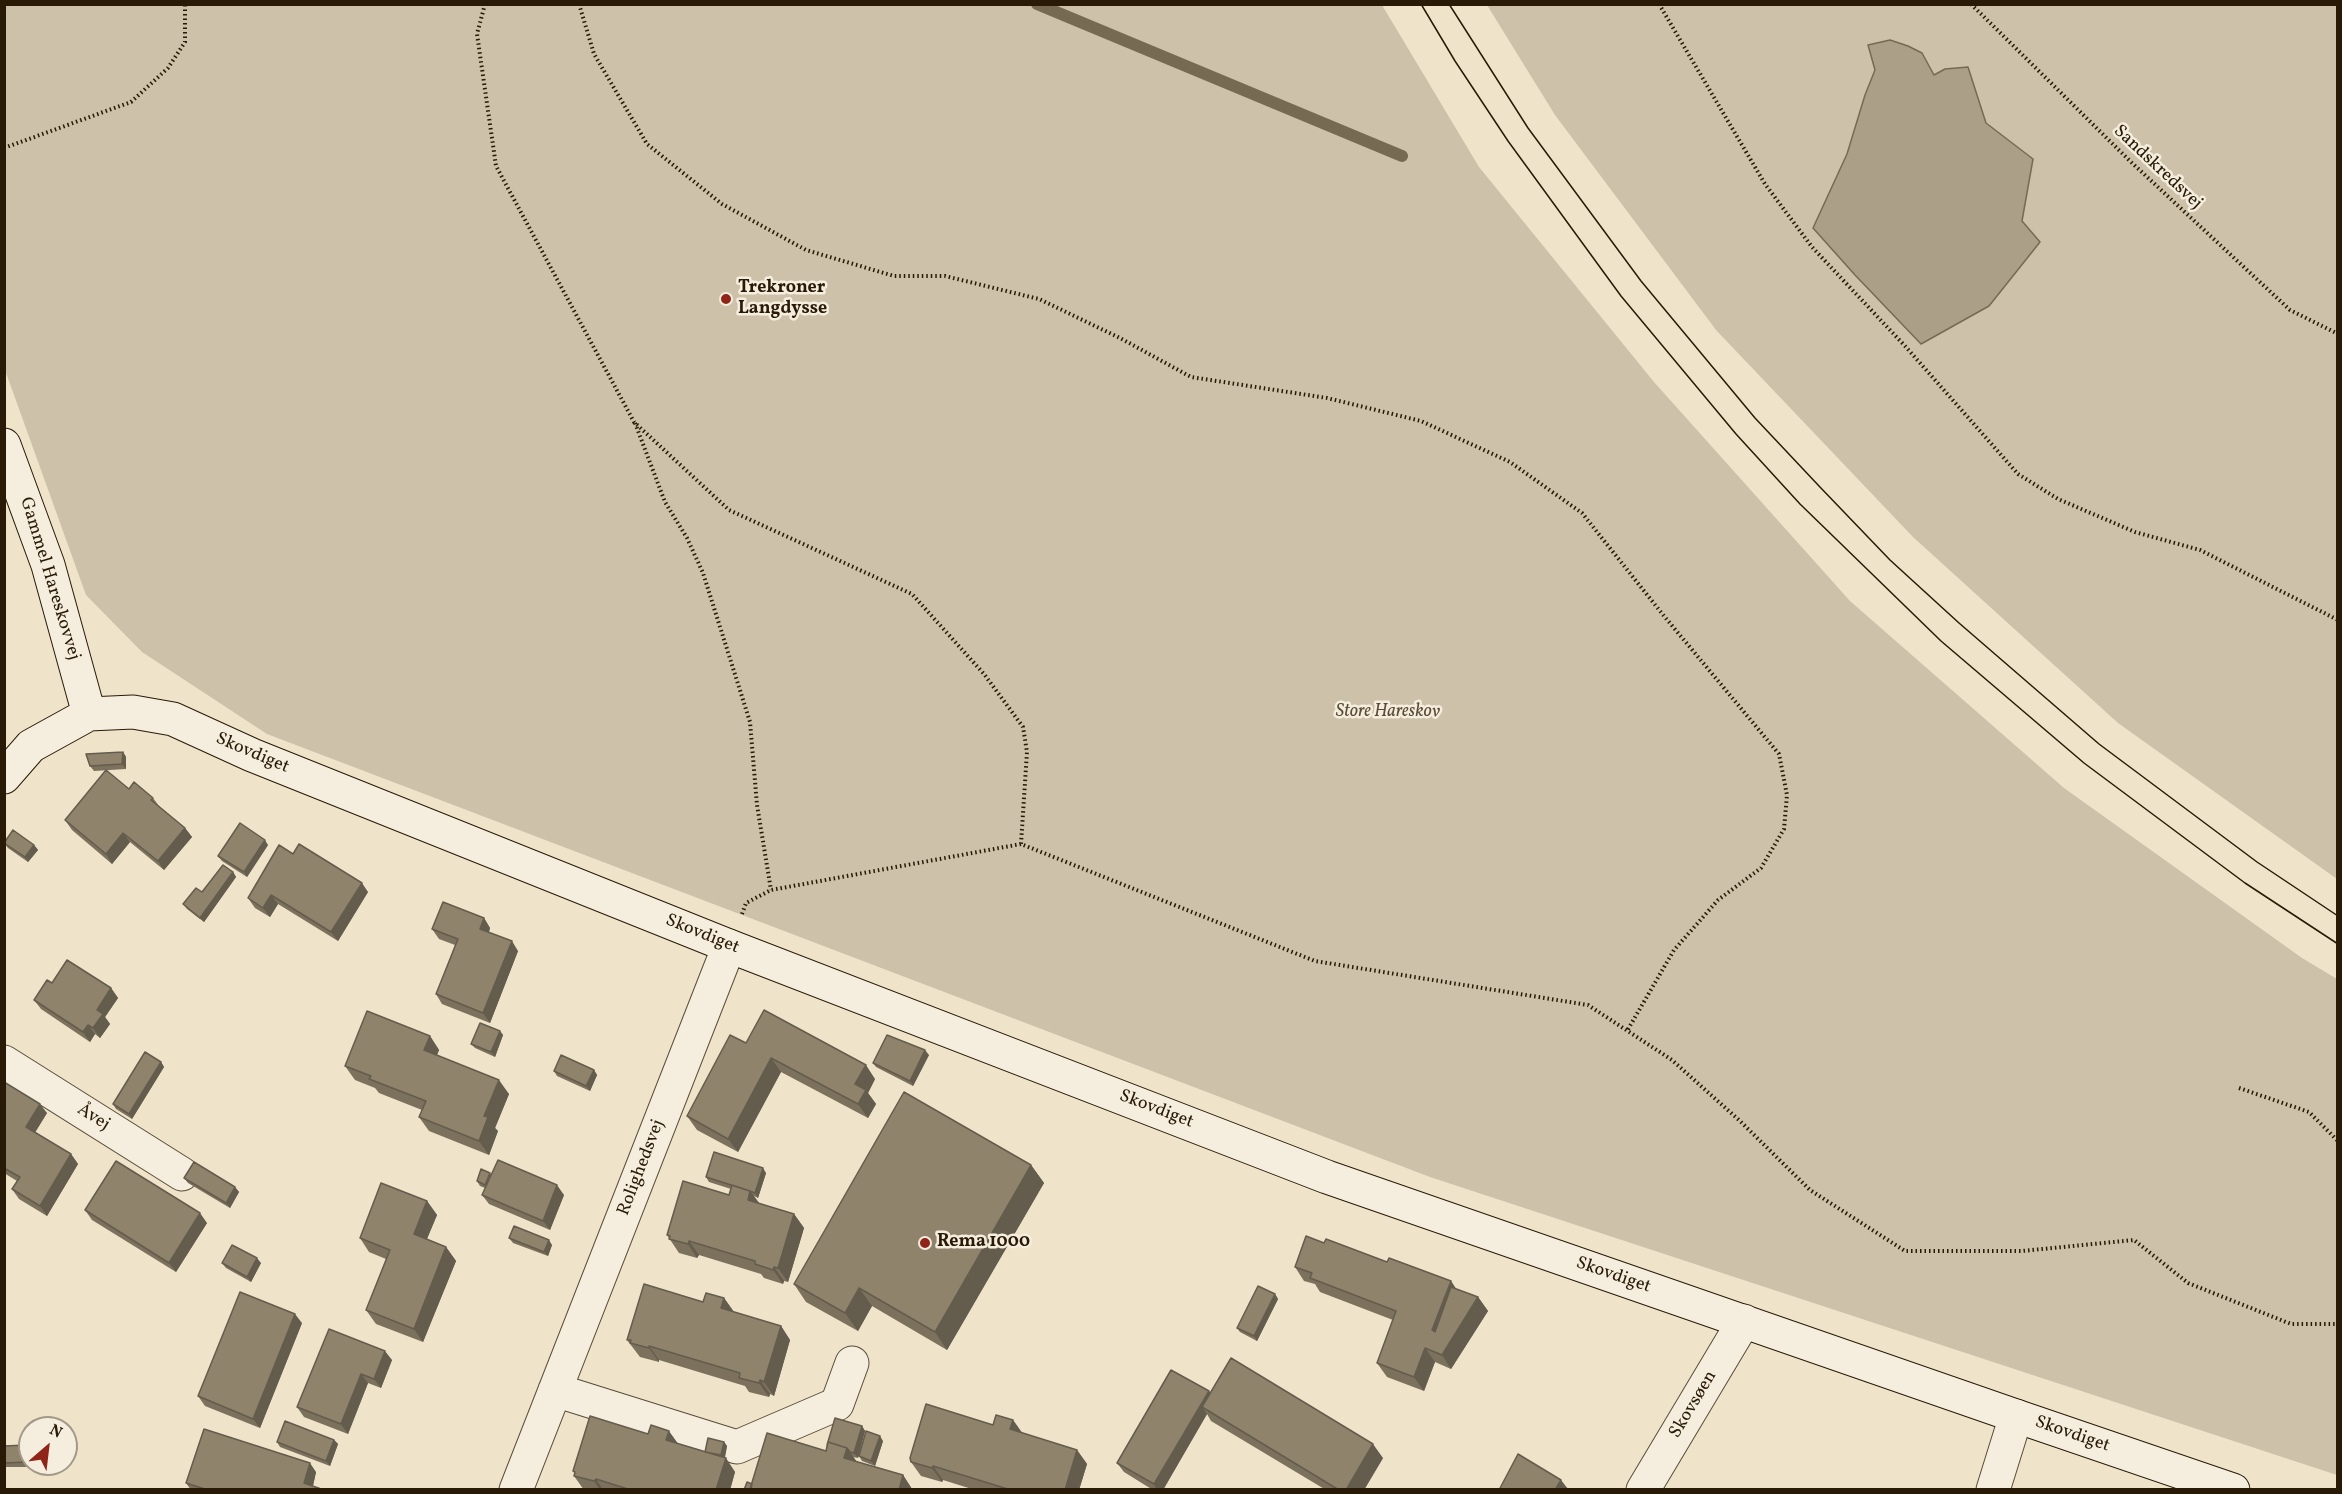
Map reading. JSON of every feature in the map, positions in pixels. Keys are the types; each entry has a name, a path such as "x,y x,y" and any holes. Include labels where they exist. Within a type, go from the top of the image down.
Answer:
{"street":[{"name":"Gammel Hareskovvej","path":"4,444 48,565 89,714"},
{"name":"Skovdiget","path":"89,714 133,712 173,719 252,755 729,946 1327,1177 2233,1490"},
{"path":"4,777 31,746 89,714"},
{"name":"Rolighedsvej","path":"516,1490 729,946"},
{"name":"Åvej","path":"4,1062 182,1174"},
{"name":"Skovsøen","path":"1643,1490 1744,1321"},
{"path":"555,1390 737,1447 837,1404 852,1364"},
{"path":"1993,1490 2016,1416"}],"path":[{"path":"4,148 131,102 168,68 185,42 185,4"},
{"path":"485,4 477,34 496,166 634,422 665,502 687,538 703,573 750,722 757,805 771,890"},
{"path":"579,4 594,54 647,144 722,204 806,250 894,276 945,276 1039,299 1120,338 1191,377 1327,398 1421,422 1510,462 1582,513 1671,625 1779,754 1787,795 1784,829 1761,868 1718,900 1674,950 1627,1031"},
{"path":"1659,4 1765,184 1812,247 1905,346 2018,474 2058,499 2135,532 2200,550 2337,620"},
{"name":"Sandskredsvej","path":"1971,4 2131,162 2290,310 2337,334"},
{"path":"634,422 729,510 912,594 984,674 1023,727 1027,752 1021,844"},
{"path":"729,946 746,903 771,890 1021,844 1315,960 1588,1005 1671,1060 1740,1121 1810,1190 1905,1251 2022,1251 2134,1240 2188,1283 2292,1324 2337,1324"},
{"path":"2239,1088 2309,1112 2337,1141"}],"green space":[{"name":"Store Hareskov","path":"5,4 1382,5 1479,167 1654,382 1850,601 2064,788 2302,958 2337,979 2337,1475 1430,1177 267,734 142,652 86,595 5,370"},
{"path":"1487,5 2337,5 2337,879 2118,723 1913,537 1716,330 1555,115","holes":["1967,67 1986,123 2033,160 2022,221 2040,243 1847,154 1875,70 1934,75"]}],"shaded area":[{"path":"1890,40 1922,53 1934,75 1945,69 1968,67 1986,123 2033,159 2022,221 2040,242 1989,306 1921,344 1813,228 1847,154 1875,70 1868,45"}],"building":[{"path":"123,752 122,764 90,766 86,754"},
{"path":"106,770 129,789 134,782 153,798 151,800 185,828 158,861 123,833 106,854 65,820"},
{"path":"240,823 265,840 244,872 218,856"},
{"path":"13,830 34,845 25,857 4,843"},
{"path":"299,844 362,883 331,932 271,895 263,908 248,898 279,845 293,854"},
{"path":"223,865 233,872 200,918 183,904 196,888 202,892"},
{"path":"443,902 484,918 480,929 512,941 483,1013 436,994 458,939 432,929"},
{"path":"67,960 111,988 97,1010 103,1014 93,1028 88,1025 83,1032 34,1000 47,980 52,983"},
{"path":"764,1010 866,1065 855,1084 866,1090 858,1104 771,1058 728,1139 687,1116 730,1035 746,1043"},
{"path":"367,1011 430,1036 424,1050 499,1080 484,1116 488,1117 479,1141 419,1117 426,1101 369,1079 371,1076 345,1066"},
{"path":"480,1023 500,1031 491,1052 471,1044"},
{"path":"887,1035 925,1050 910,1081 873,1063"},
{"path":"145,1052 161,1062 129,1114 113,1104"},
{"path":"561,1055 594,1070 586,1086 554,1071"},
{"path":"4,1082 40,1104 26,1127 71,1154 40,1206 12,1189 20,1177 4,1168"},
{"name":"Rema 1000","path":"904,1092 1031,1165 935,1332 859,1288 845,1313 794,1284"},
{"path":"714,1152 763,1168 755,1193 706,1177"},
{"path":"498,1160 557,1185 543,1221 482,1195"},
{"path":"116,1161 200,1213 169,1263 85,1210"},
{"path":"194,1162 235,1187 226,1203 184,1178"},
{"path":"481,1169 490,1173 485,1185 477,1181"},
{"path":"683,1181 729,1195 732,1185 750,1191 748,1200 794,1214 778,1268 774,1267 773,1270 755,1264 755,1261 689,1241 688,1244 669,1239 670,1236 667,1235"},
{"path":"381,1183 427,1201 414,1234 446,1247 414,1329 366,1310 390,1250 360,1238"},
{"path":"514,1226 549,1240 544,1252 509,1238"},
{"path":"1306,1236 1324,1243 1326,1239 1387,1262 1389,1258 1451,1281 1432,1330 1435,1332 1451,1287 1478,1297 1442,1355 1425,1348 1414,1377 1377,1363 1396,1311 1310,1278 1312,1273 1295,1267"},
{"path":"232,1245 257,1258 247,1277 222,1263"},
{"path":"644,1284 703,1302 706,1293 724,1298 721,1308 781,1326 764,1382 739,1378 740,1373 649,1346 649,1348 630,1343 631,1340 627,1340"},
{"path":"1258,1286 1275,1294 1254,1336 1237,1328"},
{"path":"240,1292 295,1314 253,1419 198,1396"},
{"path":"329,1329 385,1351 374,1379 361,1374 341,1424 297,1407"},
{"path":"1231,1358 1373,1444 1346,1490 1339,1490 1202,1407"},
{"path":"1171,1370 1209,1391 1154,1484 1117,1463"},
{"path":"926,1404 993,1425 996,1415 1013,1420 1010,1429 1077,1450 1065,1490 1011,1490 933,1466 932,1468 911,1462 910,1458"},
{"path":"590,1416 648,1434 651,1425 669,1431 666,1440 726,1458 716,1490 631,1490 596,1479 594,1481 574,1476 573,1471"},
{"path":"835,1418 862,1426 854,1453 847,1448 828,1442 827,1445"},
{"path":"285,1421 334,1440 326,1461 277,1442"},
{"path":"204,1429 310,1463 304,1483 324,1490 208,1490 186,1483"},
{"path":"866,1431 880,1436 871,1461 859,1456"},
{"path":"767,1433 826,1451 828,1442 847,1448 844,1458 903,1475 899,1490 750,1489"},
{"path":"708,1438 724,1442 721,1455 705,1452"},
{"path":"18,1445 18,1462 4,1463 4,1446"},
{"path":"1518,1454 1561,1480 1555,1490 1499,1490"},
{"path":"747,1482 752,1484 751,1490 744,1490"}],"waterway":[{"path":"1037,4 1402,156"}],"tram line":[{"path":"1421,4 1455,61 1508,141 1621,296 1736,434 1800,504 1941,641 2084,763 2245,883 2338,944"},
{"path":"1449,4 1528,128 1641,281 1755,418 1890,560 2099,744 2257,862 2338,916"}],"place":[{"name":"Trekroner Langdysse","path":"726,299"},
{"name":"Rema 1000","path":"925,1243"}]}
